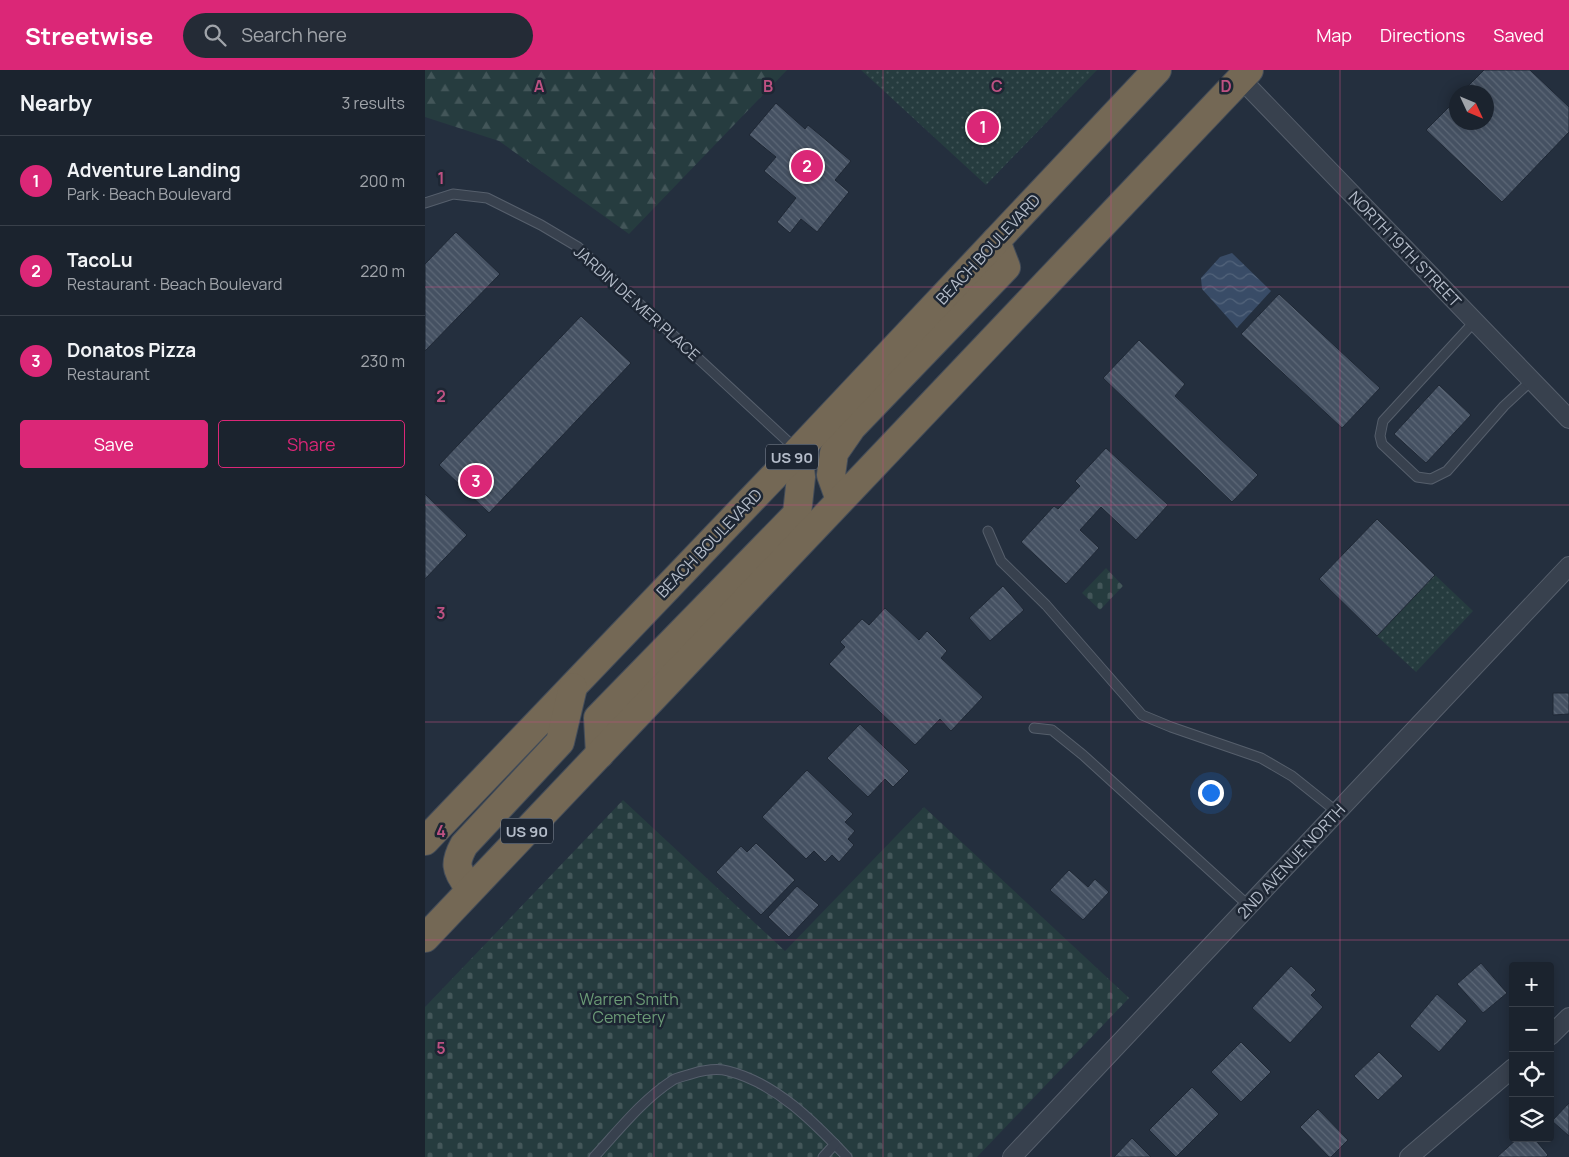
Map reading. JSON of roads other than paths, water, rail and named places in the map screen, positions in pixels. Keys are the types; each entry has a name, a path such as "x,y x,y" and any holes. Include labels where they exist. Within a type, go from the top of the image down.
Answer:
{"highway":[{"name":"BEACH BOULEVARD","path":"425,841 798,451 1157,70"},
{"name":"US 90","path":"425,938 1245,74"},
{"path":"840,500 831,475 834,453 851,427 1005,267 996,241"},
{"path":"600,754 598,718 797,514 801,478 798,451"},
{"path":"470,890 459,871 456,859 464,845 560,742 573,686"}],"street":[{"name":"NORTH 19TH STREET","path":"1245,74 1475,321 1569,418"},
{"name":"2ND AVENUE NORTH","path":"1012,1157 1569,566"},
{"path":"1554,1032 1569,1017"},
{"path":"1409,1157 1509,1071"}],"lane":[{"name":"JARDIN DE MER PLACE","path":"425,204 453,194 487,198 541,225 579,247 798,451"},
{"path":"1475,321 1383,421 1380,436 1382,444 1417,477 1431,479 1447,471 1504,406 1533,380"},
{"path":"989,531 1001,561 1046,605 1142,715 1171,728 1261,758 1292,776 1337,812"},
{"path":"1034,728 1052,730 1083,755 1249,906"},
{"path":"594,1157 651,1096 675,1078 700,1071 726,1070 751,1079 780,1095 847,1157"},
{"path":"823,1157 835,1144"}],"water":[{"path":"1232,253 1271,291 1237,328 1202,289 1201,278 1220,257"}],"place":[{"name":"Adventure Landing","path":"983,127"},
{"name":"TacoLu","path":"807,166"},
{"name":"Donatos Pizza","path":"476,481"}],"park label":[{"name":"Warren Smith Cemetery","path":"629,1008"}]}
